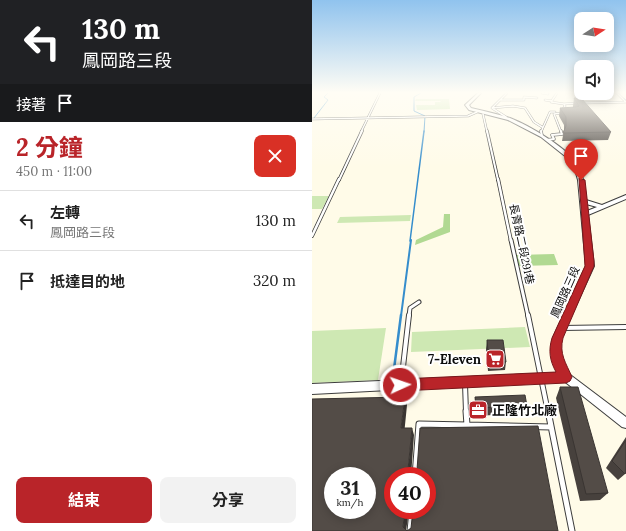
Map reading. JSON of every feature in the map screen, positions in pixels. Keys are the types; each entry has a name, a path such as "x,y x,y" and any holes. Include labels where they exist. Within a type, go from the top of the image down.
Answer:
{"street":[{"name":"鳳岡路三段","path":"503,118 509,119 542,136 567,155 576,166 581,180 584,201 590,266 555,347 557,362 566,377 626,423"},
{"path":"585,214 626,197"},
{"path":"584,201 602,207"},
{"path":"312,389 566,377"}],"lane":[{"path":"312,236 367,118"},
{"path":"312,119 379,118"},
{"name":"長青路二段291巷","path":"484,118 542,379 572,531"},
{"path":"531,118 534,122 542,127"},
{"path":"542,136 542,127 547,118"},
{"path":"548,140 554,139 552,135 562,134 556,118"},
{"path":"400,385 410,308 418,302"},
{"path":"562,328 626,326"},
{"path":"465,382 467,425"},
{"path":"416,467 419,424 552,427"},
{"path":"410,531 411,519"}],"green space":[{"path":"312,196 329,196 322,209 312,209"},
{"path":"444,214 450,214 450,232 415,245 416,240 443,227"},
{"path":"411,215 410,221 337,223 340,217"},
{"path":"554,254 558,265 519,266 516,255"},
{"path":"525,327 530,347 411,352 412,332"},
{"path":"386,328 378,380 312,383 312,331"}],"building":[{"path":"566,118 598,118 611,132 563,133 566,126"},
{"path":"487,340 503,340 506,362 489,362"},
{"path":"560,387 578,387 608,493 586,494"},
{"path":"525,395 527,406 476,408 475,397"},
{"path":"405,397 401,428 412,428 408,467 384,467 384,519 404,519 403,527 407,531 312,531 312,399"},
{"path":"538,426 558,531 407,531 411,528 412,519 436,519 436,467 417,467 420,428"},
{"path":"626,440 626,472 625,474 612,461"}],"waterway":[{"path":"424,132 425,118"},
{"path":"410,241 424,131"},
{"path":"401,316 411,240"},
{"path":"394,369 401,315"}],"place":[{"name":"7-Eleven","path":"495,359"},
{"name":"正隆竹北廠","path":"478,410"}],"route":[{"path":"400,385 566,377 557,362 555,347 557,338 590,266 581,180"}]}
